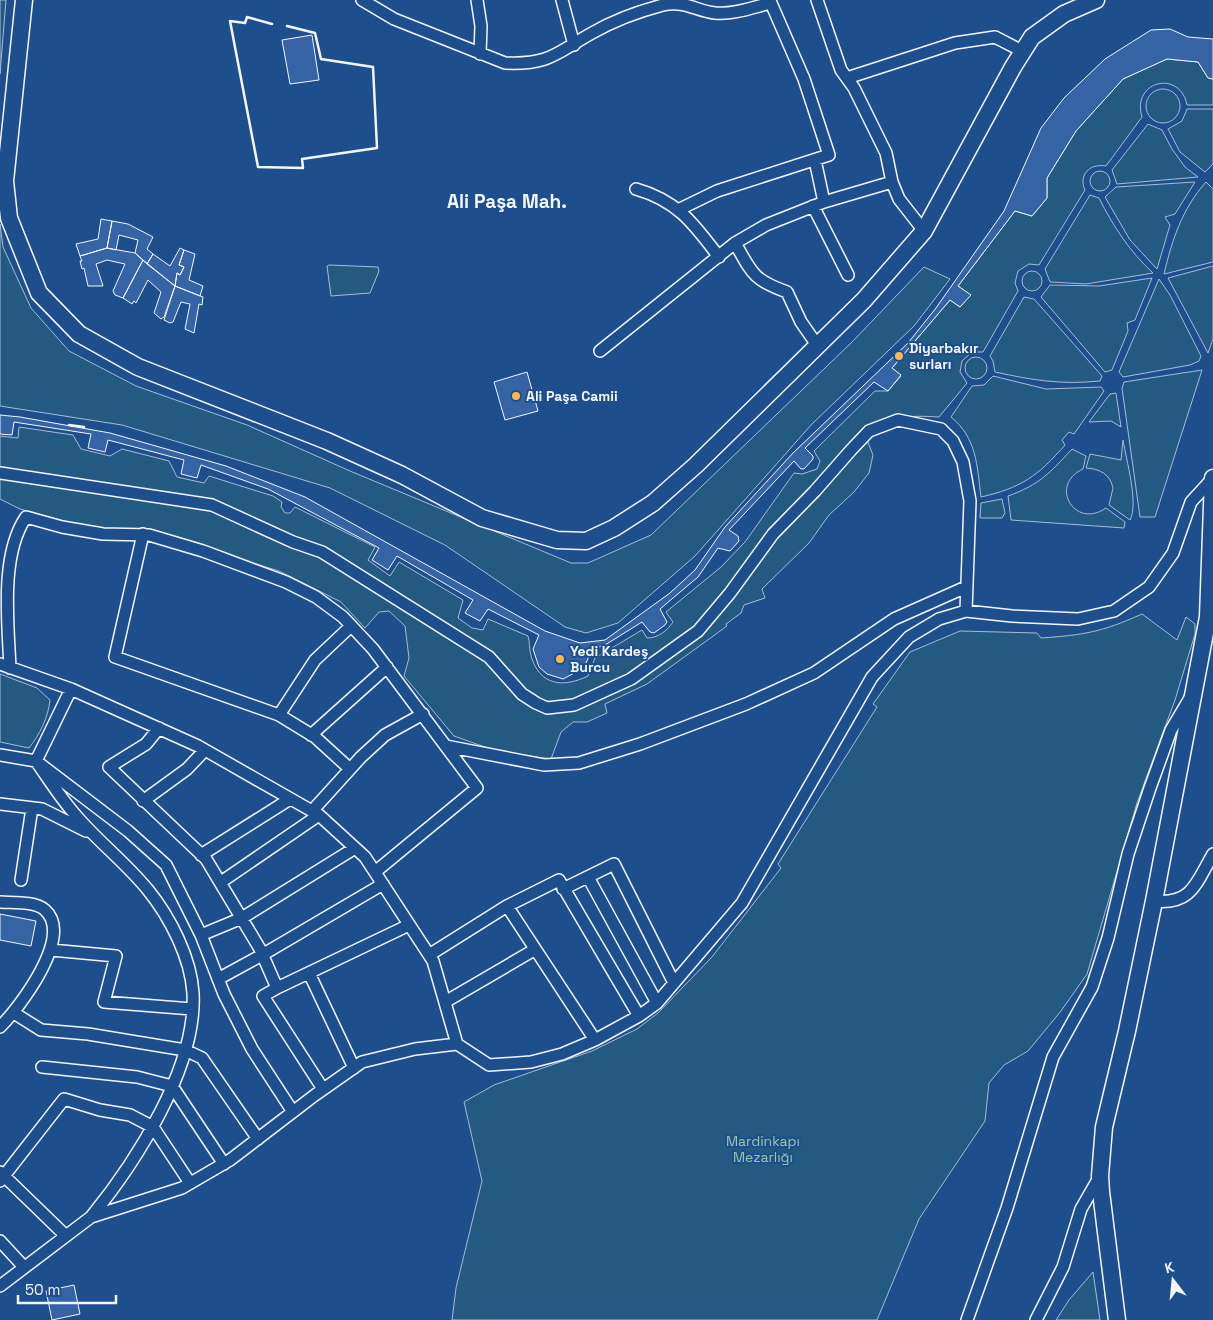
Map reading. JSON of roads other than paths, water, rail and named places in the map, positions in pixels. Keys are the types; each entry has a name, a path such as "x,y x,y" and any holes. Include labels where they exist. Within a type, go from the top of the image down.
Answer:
{"street":[{"path":"24,0 5,181 9,218 39,293 79,334 138,367 327,441 402,476 482,518 557,540 586,541 614,528 653,503 696,465 864,300 924,231 1022,50 1032,37 1064,14 1096,0"},
{"path":"362,0 394,19 505,63 531,63 550,59 600,29 657,3 680,3 713,13 723,14 771,3 804,79 829,155 717,191 680,210"},
{"path":"477,0 481,26 480,54"},
{"path":"562,0 574,45"},
{"path":"817,0 841,70 854,88 886,153 892,182 899,199 924,231"},
{"path":"847,78 955,43 995,37 1022,50"},
{"path":"815,160 824,202"},
{"path":"600,351 735,243 784,216 892,182"},
{"path":"636,189 646,192 680,210 689,218 719,257"},
{"path":"813,206 848,274"},
{"path":"735,243 752,274 761,281 787,292 801,322 817,345"},
{"path":"0,473 212,505 293,542 322,552 489,657 522,694 546,708 574,705 589,700 631,679 690,638 720,605 774,534 869,432 898,420 913,422 941,429 958,450 963,462 970,501 966,610"},
{"path":"375,872 477,788 387,667 351,626 316,597 286,582 203,551 143,534 103,534 62,527 26,517 10,547 5,666 71,689 159,728 205,750 315,813 365,857 433,961 458,1044 489,1065 531,1062 562,1054 595,1040 639,1016 656,1003 742,903 872,677 909,636 940,619 966,610 1012,616 1078,619 1114,611 1149,587 1173,553 1191,502 1213,478"},
{"path":"1116,1320 1100,1176 1104,1127 1127,1030 1154,901 1208,617 1213,478"},
{"path":"143,534 115,657 279,715 311,735 350,769"},
{"path":"446,746 544,765 578,763 625,749 746,704 814,673 894,619 966,587"},
{"path":"279,715 315,660 351,626"},
{"path":"311,735 387,667"},
{"path":"36,761 71,689"},
{"path":"967,1320 1007,1208 1054,1056 1092,987 1108,938 1128,854 1156,771 1171,730 1195,689"},
{"path":"221,882 315,813 350,769 385,735 423,714"},
{"path":"159,728 146,744 109,767 201,855 221,882 242,918 277,988"},
{"path":"143,801 187,769 205,750"},
{"path":"0,755 36,761 128,831 166,865 201,935 218,978 252,1049 293,1112"},
{"path":"0,1286 91,1217 114,1190 146,1141 183,1061 192,1009 193,993 185,957 168,920 149,890 98,836 79,820 36,761"},
{"path":"201,855 290,799"},
{"path":"0,804 42,810 98,836"},
{"path":"21,880 32,808"},
{"path":"201,935 242,918 355,848"},
{"path":"1154,901 1170,902 1181,900 1192,889 1213,854"},
{"path":"563,889 614,864 674,983"},
{"path":"588,876 656,1003"},
{"path":"429,955 507,906 559,880 639,1016"},
{"path":"218,978 262,955 383,884"},
{"path":"0,902 30,904 45,909 53,921 55,934 51,950 14,1013 0,1027"},
{"path":"507,906 534,950 595,1040"},
{"path":"323,1089 263,996 409,925"},
{"path":"51,950 116,956 104,1002 192,1009"},
{"path":"445,1002 534,950"},
{"path":"309,973 354,1068"},
{"path":"14,1013 41,1030 88,1034 185,1050 202,1058 258,1139"},
{"path":"91,1217 190,1184 224,1164 362,1062 415,1049 458,1044"},
{"path":"42,1067 137,1077 172,1086 224,1164"},
{"path":"66,1236 1,1176 64,1099 100,1110 130,1115 153,1126 190,1184"},
{"path":"1036,1320 1063,1267 1081,1209 1100,1176"},
{"path":"0,1241 24,1268"}],"place":[{"name":"Diyarbakır surları","path":"899,356"},
{"name":"Ali Paşa Camii","path":"516,396"},
{"name":"Yedi Kardeş Burcu","path":"560,659"}],"district":[{"name":"Ali Paşa Mah.","path":"507,201"}],"park label":[{"name":"Mardinkapı Mezarlığı","path":"763,1150"}]}
